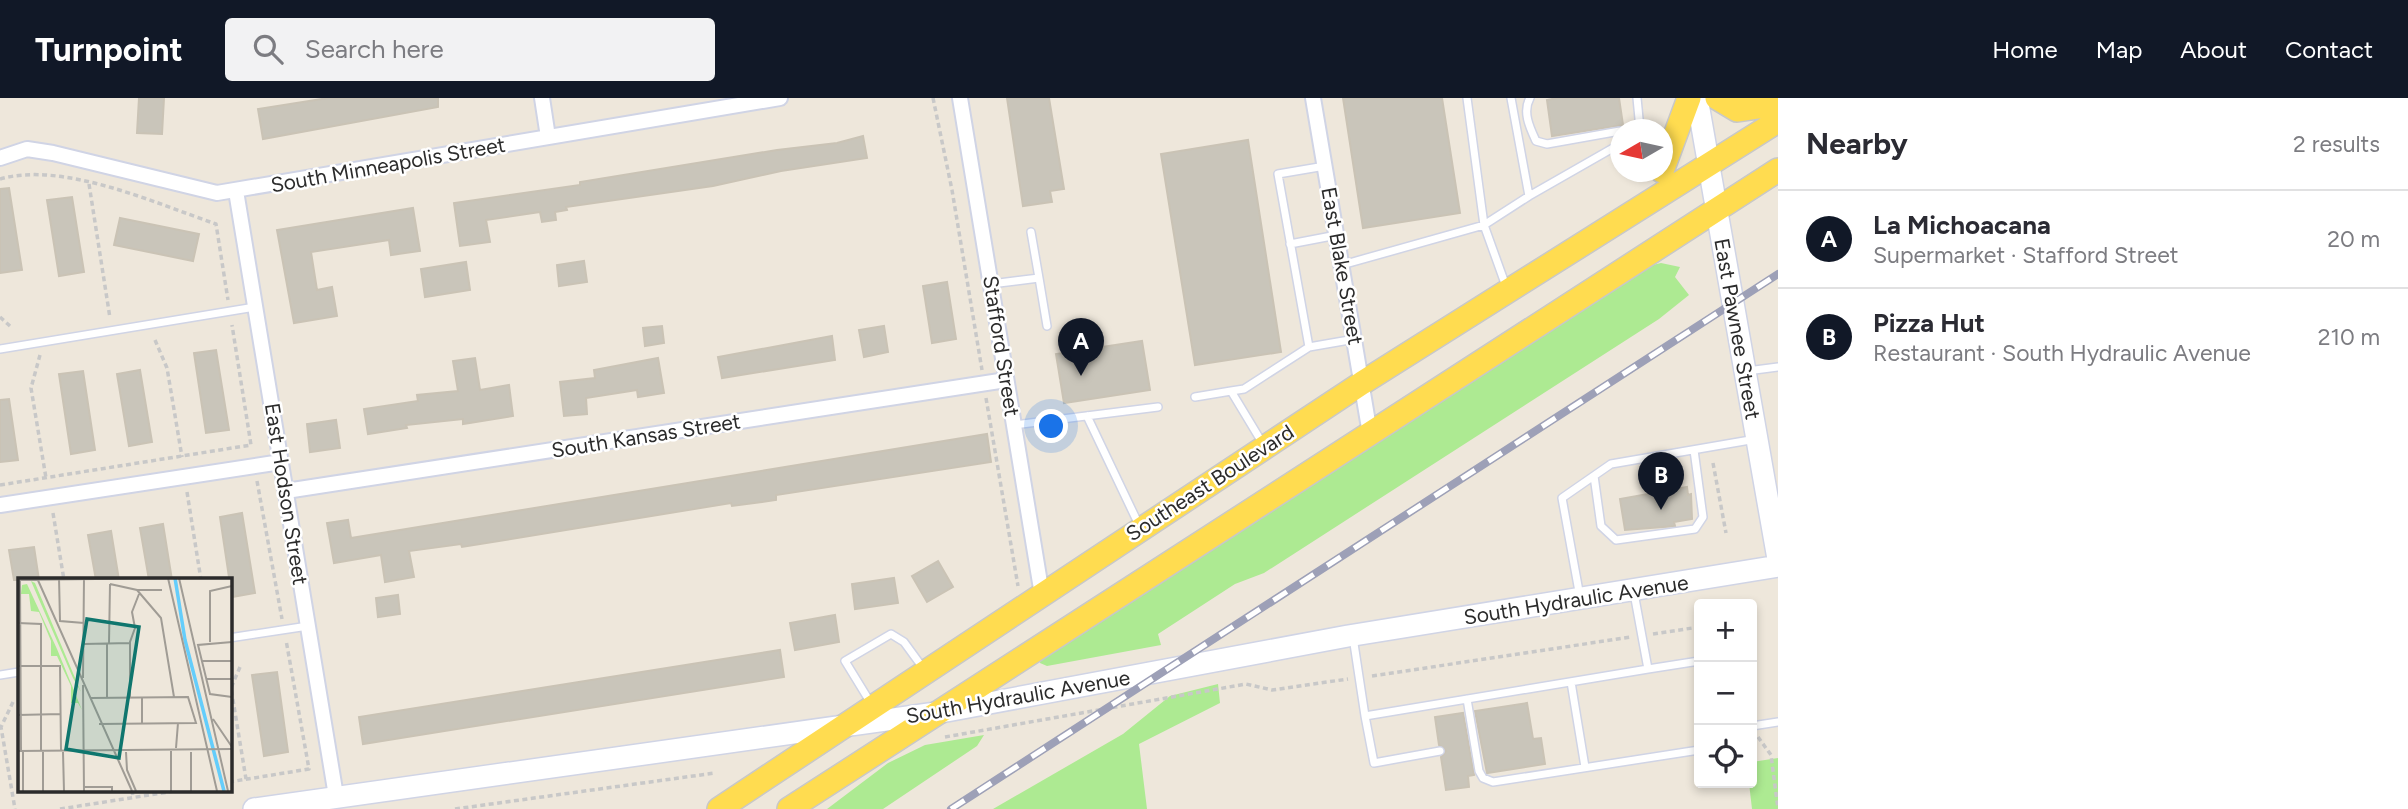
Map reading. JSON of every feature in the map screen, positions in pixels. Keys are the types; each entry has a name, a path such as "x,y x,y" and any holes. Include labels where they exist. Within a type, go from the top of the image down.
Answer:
{"main road":[{"path":"1673,141 1689,98"},
{"path":"1717,98 1737,110 1778,104"},
{"name":"Southeast Boulevard","path":"719,809 1362,383 1778,121"},
{"path":"789,809 1778,170"},
{"path":"1634,213 1655,182"}],"street":[{"path":"542,98 548,137"},
{"name":"South Minneapolis Street","path":"0,158 27,149 53,153 198,191 236,191 734,102 780,98"},
{"name":"Stafford Street","path":"960,98 1042,595"},
{"name":"East Blake Street","path":"1313,98 1370,434"},
{"name":"East Pawnee Street","path":"1697,98 1778,559"},
{"name":"East Hodson Street","path":"236,191 336,796"},
{"name":"South Kansas Street","path":"286,491 1006,380"},
{"path":"0,505 281,462"},
{"name":"South Hydraulic Avenue","path":"254,809 936,713 1353,635 1778,566"}],"lane":[{"path":"1467,98 1484,225 1508,292"},
{"path":"1511,98 1530,196"},
{"path":"1530,98 1527,104 1528,125 1536,141 1547,145 1610,133"},
{"path":"1637,98 1638,119"},
{"path":"1342,265 1484,225 1610,150"},
{"path":"1308,347 1278,174 1325,166"},
{"path":"1031,232 1047,326"},
{"path":"1290,244 1337,235"},
{"path":"991,284 1038,278"},
{"path":"0,349 255,307"},
{"path":"1195,397 1244,388 1308,347 1354,339"},
{"path":"1744,371 1778,367"},
{"path":"1231,391 1265,448"},
{"path":"1013,425 1158,407"},
{"path":"1087,416 1141,529"},
{"path":"1580,600 1562,498 1611,464 1756,439"},
{"path":"1594,476 1601,526 1616,540 1695,529 1703,517 1694,450"},
{"path":"1634,591 1648,669"},
{"path":"231,638 308,626"},
{"path":"873,706 845,661 891,634 904,642 925,671"},
{"path":"1353,635 1374,763 1440,751"},
{"path":"1365,716 1694,662"},
{"path":"0,675 18,672"},
{"path":"1572,682 1585,767"},
{"path":"1467,699 1479,771 1483,778 1493,782 1694,751"},
{"path":"1757,726 1778,722"},
{"path":"1463,747 1475,745"}],"path":[{"path":"933,98 952,190 1018,586"},
{"path":"89,184 110,320"},
{"path":"0,317 10,326"},
{"path":"41,353 31,388 64,578"},
{"path":"1713,463 1726,533"},
{"path":"945,737 1246,684 1272,690 1694,628"},
{"path":"240,667 231,688 246,779"},
{"path":"13,702 1,727 15,809"},
{"path":"1757,735 1771,755 1778,809"},
{"path":"455,809 715,773"},
{"path":"132,792 133,797"},
{"path":"60,809 167,792"}],"green space":[{"path":"1661,263 1680,267 1675,277 1689,295 1659,319 1264,573 1235,584 1158,634 1161,645 1047,666 1040,663 1041,657 1649,266"},
{"path":"1218,684 1220,703 1139,744 1147,809 993,809 1123,734 1170,696"},
{"path":"984,735 977,746 883,809 827,809 888,763 925,745"},
{"path":"1778,758 1778,809 1752,809 1750,788 1757,788 1757,761"}],"building":[{"path":"139,98 164,98 162,134 137,133"},
{"path":"328,98 438,98 438,107 263,139 258,109"},
{"path":"1007,98 1049,98 1064,189 1050,191 1052,202 1023,206"},
{"path":"1343,98 1442,98 1460,213 1363,228"},
{"path":"1619,98 1622,119 1610,119 1610,127 1552,136 1547,100"},
{"path":"863,136 867,158 781,171 713,186 566,207 567,210 555,212 556,220 542,222 540,212 486,220 490,242 460,246 454,203 580,185 580,182 777,150 837,143"},
{"path":"1248,140 1281,352 1195,365 1161,154"},
{"path":"9,188 22,270 0,273 0,189"},
{"path":"72,197 84,272 59,276 47,200"},
{"path":"413,208 420,251 391,255 389,240 311,252 317,290 332,287 337,316 294,323 277,230"},
{"path":"120,218 199,234 193,261 114,245"},
{"path":"584,261 587,282 559,286 557,265"},
{"path":"466,262 470,290 425,297 421,269"},
{"path":"947,282 956,339 932,343 923,286"},
{"path":"662,326 664,343 645,346 643,328"},
{"path":"884,326 888,352 864,357 859,330"},
{"path":"832,336 835,360 722,378 718,357"},
{"path":"1142,341 1150,390 1064,403 1056,354"},
{"path":"216,350 229,430 206,433 194,353"},
{"path":"475,358 480,390 509,385 513,416 463,424 463,419 406,425 407,428 368,434 364,409 418,401 417,395 458,391 453,361"},
{"path":"658,358 664,393 638,397 637,390 586,398 587,414 564,416 560,382 595,378 594,370"},
{"path":"140,370 152,442 129,446 117,374"},
{"path":"83,371 95,450 71,454 59,374"},
{"path":"9,399 18,460 0,462 0,400"},
{"path":"336,420 340,448 310,452 307,424"},
{"path":"987,434 991,462 776,495 776,500 732,506 731,503 462,547 461,544 409,551 414,577 385,582 381,555 334,563 327,523 348,520 351,538"},
{"path":"1687,487 1688,495 1691,494 1692,519 1674,522 1675,526 1625,530 1620,499"},
{"path":"242,513 255,593 232,597 220,517"},
{"path":"163,524 172,578 149,578 140,528"},
{"path":"111,531 119,578 96,578 88,535"},
{"path":"34,547 39,578 14,580 9,550"},
{"path":"938,561 953,587 927,602 912,576"},
{"path":"894,578 898,603 855,609 852,584"},
{"path":"398,595 400,614 378,617 376,598"},
{"path":"835,615 839,642 795,650 790,623"},
{"path":"780,650 784,677 363,744 359,717"},
{"path":"277,672 288,752 264,756 252,675"},
{"path":"1527,703 1533,739 1541,738 1545,764 1487,773 1475,711"},
{"path":"1463,713 1474,775 1468,776 1469,787 1446,790 1441,757 1446,751 1439,745 1435,717"}],"railway":[{"path":"951,809 1778,274"}],"place":[{"name":"La Michoacana","path":"1081,376"},
{"name":"Pizza Hut","path":"1661,510"}]}
